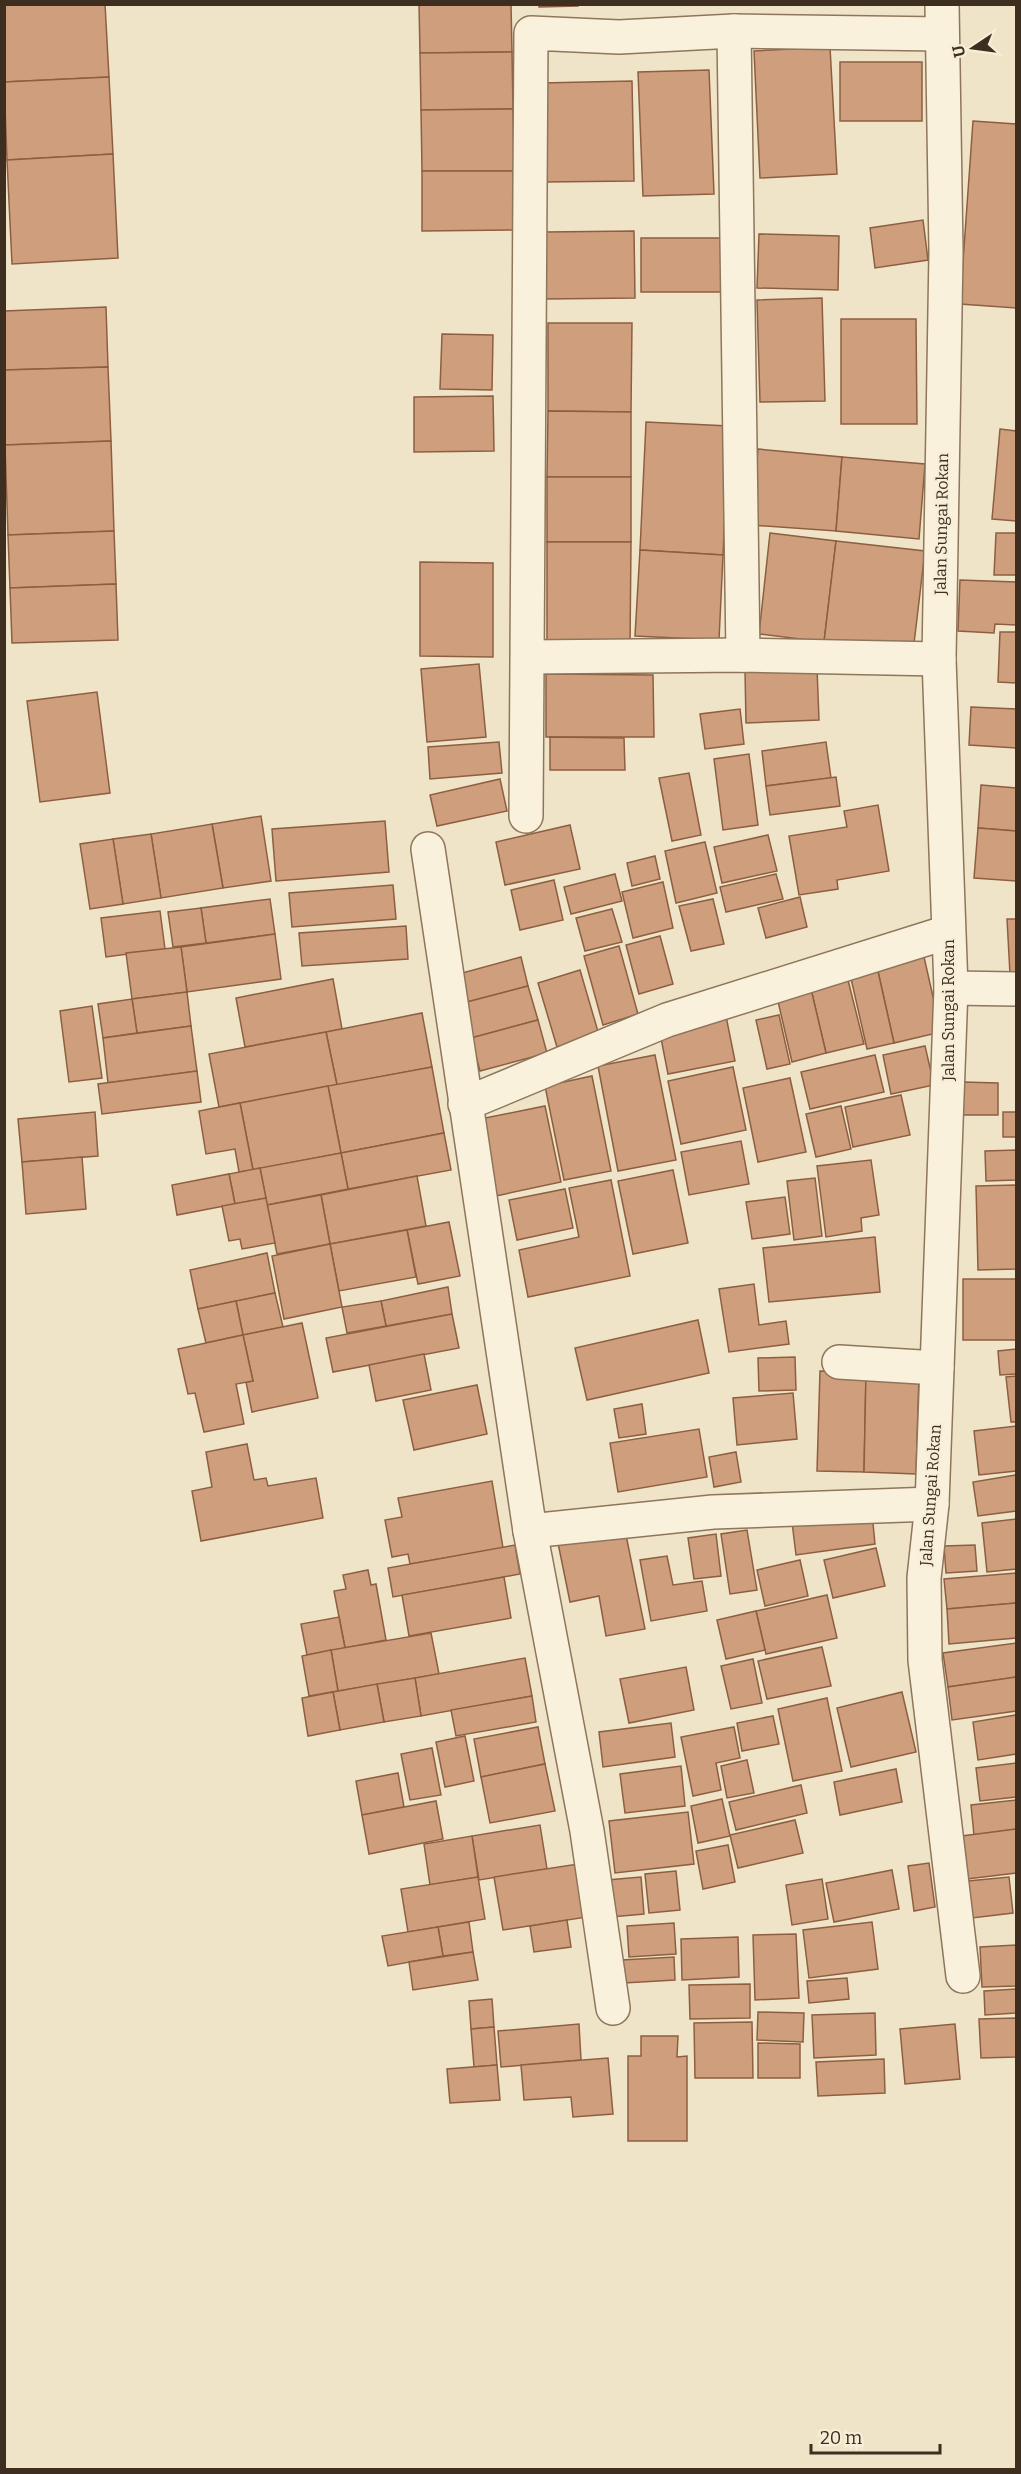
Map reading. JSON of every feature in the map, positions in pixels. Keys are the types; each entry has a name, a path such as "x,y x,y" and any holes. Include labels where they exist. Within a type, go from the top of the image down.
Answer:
{"street":[{"path":"526,816 530,19 619,37 942,19"},
{"name":"Jalan Sungai Rokan","path":"942,19 946,252 939,659 951,988 932,1504 924,1578 925,1660 963,1976"},
{"path":"734,31 742,655"},
{"path":"528,657 742,655 939,659"},
{"path":"428,849 530,1531 587,1831 613,2008"},
{"path":"465,1104 667,1020 948,932"},
{"path":"951,988 1017,989"},
{"path":"839,1362 937,1368"},
{"path":"530,1531 713,1512 932,1504"}],"building":[{"path":"4,4 105,4 109,77 4,82"},
{"path":"419,4 511,4 512,52 420,53"},
{"path":"539,4 578,4 578,6 539,7"},
{"path":"830,47 837,174 760,178 754,51"},
{"path":"512,52 513,109 421,110 420,53"},
{"path":"840,62 922,62 922,121 840,121"},
{"path":"709,70 714,194 643,196 638,72"},
{"path":"109,77 113,154 7,160 4,82"},
{"path":"632,81 634,181 544,182 541,83"},
{"path":"513,109 514,171 422,171 421,110"},
{"path":"973,121 1016,124 1016,308 960,304"},
{"path":"113,154 118,258 12,264 7,160"},
{"path":"422,171 514,171 515,230 422,231"},
{"path":"923,220 928,260 875,268 870,228"},
{"path":"634,231 635,298 546,299 545,232"},
{"path":"759,234 839,236 838,290 757,288"},
{"path":"641,238 728,238 728,292 641,292"},
{"path":"822,298 825,401 760,402 757,300"},
{"path":"106,307 108,367 4,370 4,311"},
{"path":"841,319 916,319 917,424 841,424"},
{"path":"548,323 632,323 631,412 548,411"},
{"path":"442,334 493,335 492,390 440,389"},
{"path":"108,367 111,441 5,445 4,370"},
{"path":"493,396 494,451 414,452 414,397"},
{"path":"548,411 631,412 631,477 547,477"},
{"path":"646,422 729,426 723,555 640,550"},
{"path":"1000,429 1016,431 1016,521 992,519"},
{"path":"111,441 114,531 8,535 5,445"},
{"path":"758,449 842,457 836,531 751,525"},
{"path":"842,457 925,464 919,539 836,531"},
{"path":"547,477 631,477 631,542 547,542"},
{"path":"114,531 116,584 10,588 8,535"},
{"path":"770,533 836,541 824,642 759,634"},
{"path":"996,533 1016,533 1016,575 994,575"},
{"path":"836,541 925,551 913,652 824,642"},
{"path":"547,542 631,542 630,647 547,646"},
{"path":"640,550 723,555 719,640 635,636"},
{"path":"420,562 493,563 493,657 420,656"},
{"path":"960,580 1016,582 1016,625 995,624 994,633 958,631"},
{"path":"116,584 118,640 12,643 10,588"},
{"path":"1000,632 1016,632 1016,683 998,682"},
{"path":"479,664 486,737 427,742 421,669"},
{"path":"817,668 819,720 746,723 745,671"},
{"path":"546,674 653,675 654,737 546,737"},
{"path":"97,692 110,793 40,802 27,701"},
{"path":"971,707 1016,709 1016,748 969,745"},
{"path":"740,709 744,744 705,749 700,714"},
{"path":"550,737 624,738 625,770 550,770"},
{"path":"499,742 502,773 430,779 428,747"},
{"path":"826,742 831,778 766,786 762,751"},
{"path":"749,754 758,825 723,830 714,759"},
{"path":"689,773 701,835 672,841 659,778"},
{"path":"836,777 840,806 770,815 766,786"},
{"path":"500,779 507,811 437,826 430,795"},
{"path":"981,785 1016,788 1016,831 978,828"},
{"path":"878,805 889,871 837,880 838,889 799,895 789,836 847,827 844,811"},
{"path":"261,816 271,881 223,888 212,824"},
{"path":"385,821 389,872 276,881 272,829"},
{"path":"212,824 223,888 161,898 151,834"},
{"path":"570,825 580,869 505,885 496,842"},
{"path":"978,828 1016,831 1016,881 974,878"},
{"path":"151,834 161,898 123,904 113,839"},
{"path":"768,835 777,871 722,883 714,847"},
{"path":"113,839 123,904 90,909 80,844"},
{"path":"705,842 717,893 676,903 665,851"},
{"path":"655,856 660,879 632,886 627,863"},
{"path":"615,874 622,901 571,914 564,887"},
{"path":"776,874 783,899 726,912 720,887"},
{"path":"554,880 563,920 520,930 511,890"},
{"path":"663,882 673,928 633,938 622,892"},
{"path":"393,885 396,919 292,927 289,893"},
{"path":"800,897 807,927 766,938 758,908"},
{"path":"270,899 275,934 206,943 201,908"},
{"path":"713,899 724,944 691,951 679,906"},
{"path":"201,908 206,943 173,947 168,912"},
{"path":"612,909 622,942 585,951 576,918"},
{"path":"160,911 165,949 106,957 101,918"},
{"path":"1007,919 1016,919 1016,974 1010,974"},
{"path":"406,926 408,959 302,966 299,933"},
{"path":"275,934 281,979 187,992 181,947"},
{"path":"660,936 673,984 639,994 626,945"},
{"path":"619,946 638,1014 603,1025 584,956"},
{"path":"181,947 187,992 132,999 126,953"},
{"path":"521,957 528,986 463,1003 455,975"},
{"path":"924,957 941,1032 894,1043 877,967"},
{"path":"877,967 894,1043 867,1049 850,974"},
{"path":"580,970 599,1035 557,1047 538,983"},
{"path":"333,979 342,1029 245,1047 236,998"},
{"path":"848,980 864,1044 826,1053 811,989"},
{"path":"528,986 538,1020 471,1038 463,1003"},
{"path":"811,989 826,1053 792,1062 777,997"},
{"path":"187,992 191,1026 137,1033 132,999"},
{"path":"132,999 137,1033 103,1038 98,1004"},
{"path":"92,1006 102,1078 69,1082 60,1011"},
{"path":"422,1013 432,1067 337,1085 326,1032"},
{"path":"779,1015 790,1064 767,1069 756,1020"},
{"path":"726,1016 735,1061 668,1074 659,1028"},
{"path":"538,1020 547,1053 480,1071 471,1038"},
{"path":"191,1026 197,1071 108,1083 103,1038"},
{"path":"326,1032 337,1085 219,1107 209,1054"},
{"path":"925,1046 934,1085 891,1094 883,1055"},
{"path":"655,1055 676,1160 618,1171 598,1066"},
{"path":"875,1055 884,1092 810,1109 801,1072"},
{"path":"432,1067 444,1133 341,1153 328,1086"},
{"path":"733,1067 746,1130 681,1144 668,1081"},
{"path":"197,1071 201,1102 102,1114 98,1084"},
{"path":"592,1076 611,1171 564,1180 545,1086"},
{"path":"790,1078 806,1152 758,1162 743,1088"},
{"path":"963,1082 998,1083 998,1115 962,1115"},
{"path":"328,1086 341,1153 253,1170 240,1103"},
{"path":"901,1095 910,1135 853,1147 845,1107"},
{"path":"240,1103 253,1170 239,1172 235,1149 206,1154 199,1111"},
{"path":"545,1106 561,1182 491,1197 475,1120"},
{"path":"841,1106 851,1149 816,1157 806,1114"},
{"path":"95,1112 98,1156 22,1162 18,1119"},
{"path":"1003,1112 1016,1112 1016,1137 1003,1137"},
{"path":"444,1133 451,1170 348,1189 341,1153"},
{"path":"741,1141 749,1184 689,1195 681,1152"},
{"path":"1016,1150 1016,1180 986,1181 985,1151"},
{"path":"341,1153 348,1189 267,1205 260,1168"},
{"path":"82,1157 86,1209 26,1214 22,1162"},
{"path":"871,1160 879,1215 861,1218 862,1231 826,1237 817,1166"},
{"path":"260,1168 266,1198 235,1204 229,1174"},
{"path":"673,1170 688,1243 633,1254 618,1181"},
{"path":"229,1174 235,1204 177,1215 172,1185"},
{"path":"417,1176 426,1226 330,1244 321,1195"},
{"path":"815,1178 822,1236 794,1240 787,1181"},
{"path":"611,1180 630,1276 528,1297 519,1250 579,1237 569,1188"},
{"path":"1016,1185 1016,1269 978,1270 976,1186"},
{"path":"565,1189 573,1228 517,1240 509,1200"},
{"path":"321,1195 330,1244 277,1254 267,1205"},
{"path":"785,1197 790,1234 752,1239 746,1202"},
{"path":"266,1198 275,1243 242,1249 240,1239 229,1241 222,1206"},
{"path":"449,1222 460,1276 418,1284 407,1230"},
{"path":"407,1230 416,1277 339,1291 330,1244"},
{"path":"875,1237 880,1292 769,1302 763,1248"},
{"path":"330,1244 342,1307 284,1319 272,1256"},
{"path":"267,1253 275,1293 198,1309 190,1270"},
{"path":"963,1279 1016,1279 1016,1340 963,1340"},
{"path":"754,1284 759,1325 786,1321 789,1344 729,1352 719,1289"},
{"path":"448,1287 452,1314 386,1326 381,1301"},
{"path":"275,1293 283,1327 243,1335 236,1301"},
{"path":"236,1301 243,1335 206,1343 198,1309"},
{"path":"381,1301 386,1326 347,1333 342,1307"},
{"path":"452,1314 459,1348 333,1372 326,1338"},
{"path":"698,1320 709,1373 587,1400 575,1348"},
{"path":"302,1323 318,1398 252,1412 246,1382 253,1381 243,1335"},
{"path":"243,1335 253,1381 236,1384 244,1424 204,1432 195,1393 188,1394 178,1349"},
{"path":"1016,1349 1016,1374 1000,1375 998,1351"},
{"path":"424,1354 431,1390 376,1401 369,1365"},
{"path":"795,1357 796,1390 759,1391 758,1358"},
{"path":"820,1371 866,1372 864,1472 817,1471"},
{"path":"866,1372 919,1374 916,1474 864,1472"},
{"path":"1016,1376 1016,1422 1011,1422 1006,1377"},
{"path":"477,1385 487,1434 414,1450 403,1400"},
{"path":"793,1393 797,1439 737,1445 733,1398"},
{"path":"642,1404 646,1434 619,1438 614,1409"},
{"path":"1016,1426 1016,1471 979,1475 974,1431"},
{"path":"699,1429 707,1477 618,1492 610,1443"},
{"path":"247,1444 254,1480 266,1478 268,1486 316,1478 323,1518 201,1541 192,1491 212,1487 206,1452"},
{"path":"736,1452 741,1482 714,1487 709,1457"},
{"path":"1016,1475 1016,1511 978,1516 973,1482"},
{"path":"492,1481 503,1548 410,1564 408,1554 392,1557 385,1520 402,1517 398,1498"},
{"path":"872,1513 875,1544 796,1555 792,1522"},
{"path":"1016,1519 1016,1569 987,1572 982,1523"},
{"path":"625,1530 645,1629 606,1636 599,1596 570,1602 558,1543"},
{"path":"747,1530 757,1590 730,1594 721,1534"},
{"path":"716,1534 721,1576 694,1579 688,1538"},
{"path":"515,1545 520,1574 393,1597 388,1568"},
{"path":"975,1545 977,1571 946,1573 944,1546"},
{"path":"876,1548 885,1586 833,1598 824,1560"},
{"path":"667,1556 673,1585 702,1581 707,1611 651,1621 640,1560"},
{"path":"800,1560 808,1596 765,1606 757,1570"},
{"path":"368,1570 371,1585 376,1584 386,1640 345,1648 334,1591 346,1589 343,1575"},
{"path":"1016,1573 1016,1603 947,1609 944,1579"},
{"path":"504,1577 511,1618 409,1636 402,1595"},
{"path":"827,1595 837,1638 766,1654 756,1611"},
{"path":"1016,1603 1016,1638 949,1644 947,1609"},
{"path":"756,1611 765,1650 726,1659 717,1620"},
{"path":"339,1617 345,1648 307,1655 301,1624"},
{"path":"431,1633 439,1674 338,1691 331,1650"},
{"path":"1016,1643 1016,1677 948,1687 943,1653"},
{"path":"822,1647 831,1686 767,1699 758,1661"},
{"path":"331,1650 338,1691 309,1696 302,1656"},
{"path":"525,1658 532,1696 421,1716 415,1678"},
{"path":"753,1659 762,1703 731,1709 721,1666"},
{"path":"686,1667 694,1710 629,1723 620,1679"},
{"path":"1016,1677 1016,1711 952,1720 948,1687"},
{"path":"415,1678 421,1716 384,1722 377,1684"},
{"path":"377,1684 384,1722 340,1730 333,1692"},
{"path":"333,1692 340,1730 308,1736 302,1698"},
{"path":"902,1692 916,1752 851,1767 837,1708"},
{"path":"532,1696 536,1722 456,1736 451,1710"},
{"path":"827,1698 842,1771 793,1781 778,1709"},
{"path":"1016,1715 1016,1754 978,1760 973,1722"},
{"path":"773,1716 779,1744 742,1751 737,1723"},
{"path":"671,1723 675,1757 603,1767 599,1732"},
{"path":"538,1727 545,1764 481,1777 474,1739"},
{"path":"734,1727 740,1758 716,1763 721,1790 693,1796 681,1737"},
{"path":"465,1736 474,1781 445,1787 436,1742"},
{"path":"432,1748 441,1795 410,1800 401,1754"},
{"path":"747,1760 754,1793 727,1798 721,1766"},
{"path":"1016,1763 1016,1797 980,1801 976,1768"},
{"path":"545,1764 555,1811 490,1823 481,1777"},
{"path":"681,1766 685,1806 625,1813 620,1774"},
{"path":"896,1769 902,1802 840,1815 834,1782"},
{"path":"398,1773 404,1807 362,1815 356,1781"},
{"path":"801,1785 807,1813 736,1830 729,1802"},
{"path":"722,1799 730,1836 698,1843 691,1806"},
{"path":"1016,1800 1016,1829 974,1835 971,1805"},
{"path":"436,1801 443,1839 369,1854 362,1815"},
{"path":"688,1812 694,1864 615,1873 609,1821"},
{"path":"795,1820 803,1853 738,1868 730,1835"},
{"path":"540,1825 547,1869 479,1880 472,1836"},
{"path":"1016,1829 1016,1873 959,1880 954,1837"},
{"path":"472,1836 478,1877 430,1885 424,1844"},
{"path":"728,1845 735,1882 703,1889 696,1851"},
{"path":"929,1863 935,1907 914,1911 908,1866"},
{"path":"578,1864 587,1917 503,1930 494,1877"},
{"path":"892,1870 899,1909 834,1922 826,1883"},
{"path":"676,1871 680,1910 649,1913 645,1874"},
{"path":"478,1877 485,1919 408,1932 401,1889"},
{"path":"641,1877 644,1914 611,1917 607,1880"},
{"path":"1009,1877 1013,1913 972,1918 968,1881"},
{"path":"822,1879 828,1919 792,1925 786,1885"},
{"path":"567,1920 571,1947 534,1952 530,1926"},
{"path":"469,1922 473,1952 443,1956 438,1927"},
{"path":"872,1922 878,1969 809,1978 803,1930"},
{"path":"674,1923 676,1954 629,1957 627,1926"},
{"path":"438,1927 443,1956 388,1966 382,1936"},
{"path":"796,1934 799,1998 755,2000 753,1935"},
{"path":"738,1937 739,1977 682,1980 681,1939"},
{"path":"1016,1945 1016,1986 982,1987 980,1947"},
{"path":"473,1952 478,1980 413,1990 409,1962"},
{"path":"674,1957 675,1980 624,1983 622,1960"},
{"path":"847,1978 849,1999 809,2003 807,1981"},
{"path":"750,1984 750,2018 690,2019 689,1985"},
{"path":"1016,1989 1016,2013 985,2015 984,1991"},
{"path":"492,1999 494,2027 471,2029 469,2001"},
{"path":"758,2012 804,2013 803,2042 757,2040"},
{"path":"875,2013 876,2055 814,2058 812,2015"},
{"path":"1016,2018 1016,2057 981,2058 979,2019"},
{"path":"752,2022 753,2078 695,2078 694,2023"},
{"path":"579,2024 581,2060 501,2067 498,2031"},
{"path":"955,2024 960,2079 905,2084 900,2029"},
{"path":"494,2027 497,2065 474,2067 471,2029"},
{"path":"641,2036 678,2036 677,2057 687,2056 687,2141 628,2141 628,2056 641,2056"},
{"path":"758,2043 800,2044 800,2078 758,2078"},
{"path":"608,2058 613,2114 573,2117 571,2097 524,2100 521,2065"},
{"path":"884,2059 885,2093 818,2096 816,2062"},
{"path":"497,2065 500,2100 450,2103 447,2069"}]}
